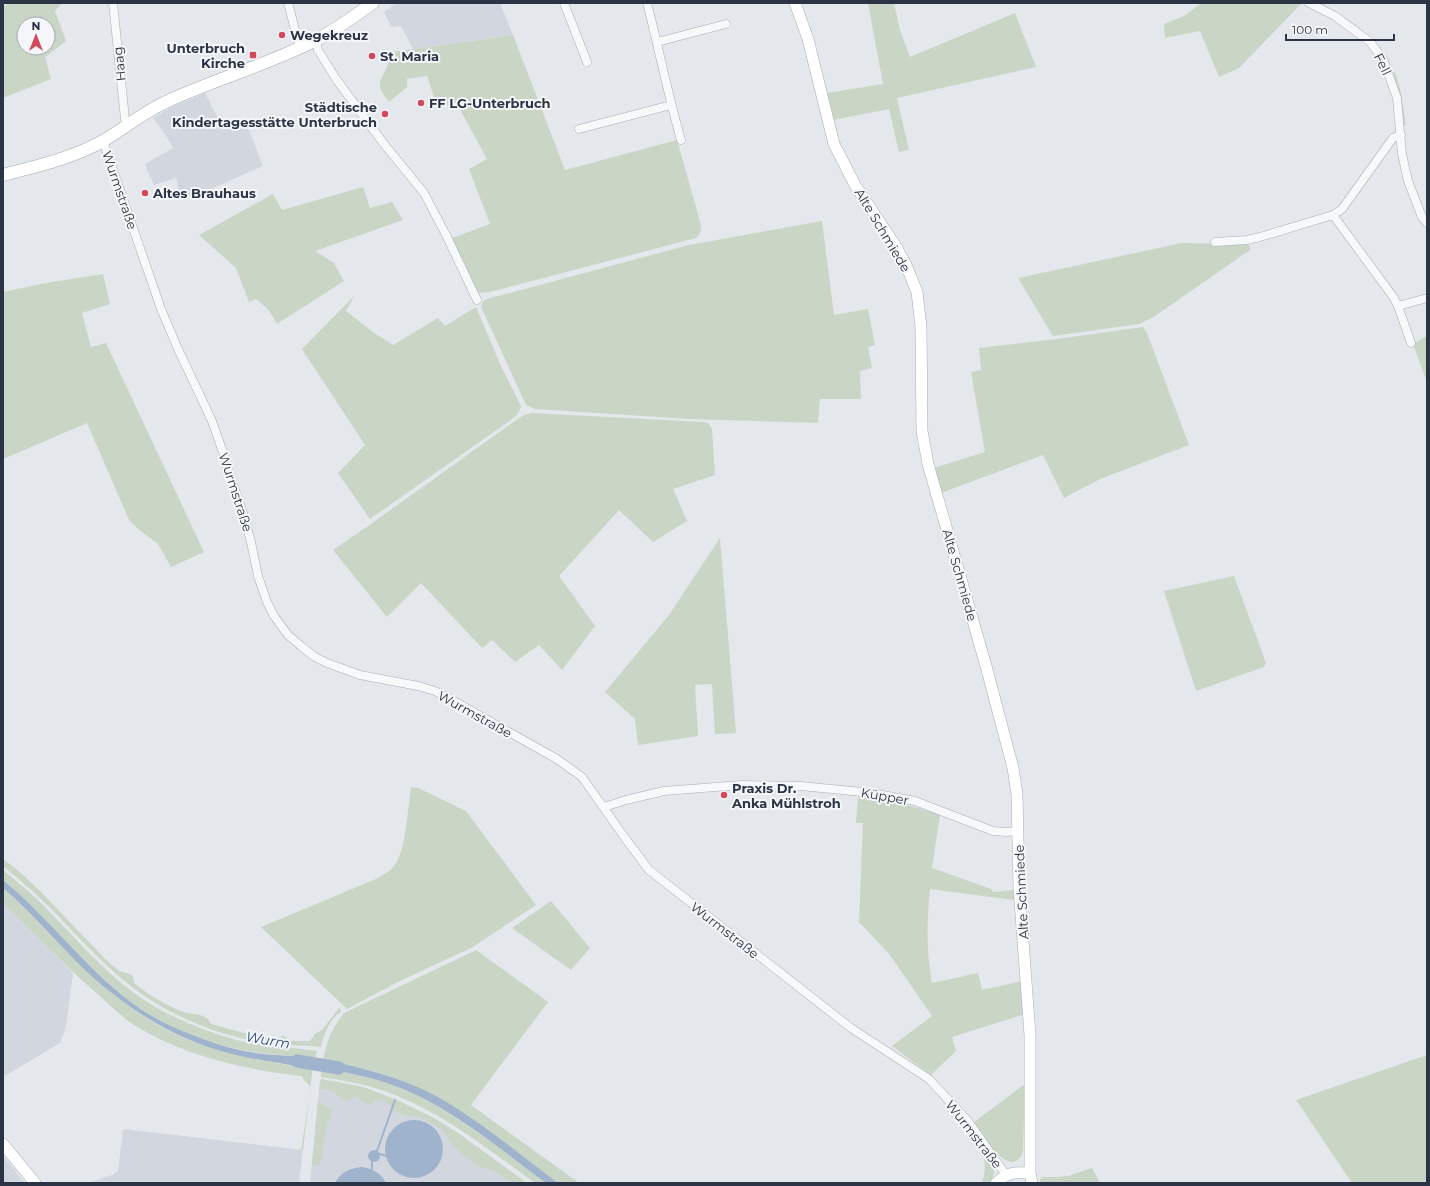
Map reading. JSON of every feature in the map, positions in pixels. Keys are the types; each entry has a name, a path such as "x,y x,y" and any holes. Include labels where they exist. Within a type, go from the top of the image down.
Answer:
{"main road":[{"path":"3,175 55,161 103,141 168,101 316,41 373,3"}],"street":[{"name":"Haag","path":"113,3 127,126"},
{"path":"288,3 298,41 302,47"},
{"path":"564,3 587,62"},
{"path":"647,3 671,105 681,140"},
{"name":"Alte Schmiede","path":"796,3 808,39 834,144 855,185 890,237 906,264 917,292 921,327 922,431 928,464 978,638 1013,768 1017,794 1019,888 1030,1035 1031,1178"},
{"name":"Fell","path":"1309,3 1335,16 1370,42 1383,59 1397,98 1402,154 1408,180 1422,217 1427,222"},
{"path":"657,42 726,24"},
{"path":"316,41 318,50 336,79 384,144 424,193 448,237 477,300"},
{"path":"579,129 671,105"},
{"path":"1215,242 1247,240 1333,215 1342,209 1394,138 1401,135"},
{"name":"Wurmstraße","path":"103,141 161,309 178,350 212,421 243,513 258,576 267,602 274,616 288,635 315,657 327,663 360,675 436,691 557,759 582,776 649,870 851,1028 929,1079 968,1121 1006,1175 1017,1172 1031,1178"},
{"path":"1333,215 1394,298 1411,343"},
{"path":"1398,306 1427,298"},
{"name":"Küpper","path":"604,807 664,791 741,785 801,786 872,793 915,801 993,831 1018,831"},
{"path":"3,1144 35,1183"},
{"path":"996,1183 1006,1175"}],"shaded area":[{"path":"397,3 500,3 513,35 413,49 401,26 391,27 384,12"},
{"path":"205,93 223,128 233,124 249,130 263,166 206,191 181,198 176,178 154,185 145,164 173,148 153,118 170,108"},
{"path":"3,903 73,973 66,1027 60,1043 3,1077"},
{"path":"321,1079 363,1087 397,1100 434,1118 458,1133 527,1183 310,1183"},
{"path":"123,1129 303,1150 299,1183 89,1183 112,1175 118,1171"},
{"path":"3,1156 25,1183 3,1183"}],"green space":[{"path":"9,3 62,3 55,11 66,41 56,49 56,16 16,16 16,56 46,56 45,57 51,79 3,98 3,7"},
{"path":"868,3 894,3 900,30 910,57 1015,13 1036,67 897,98 909,150 899,152 889,109 833,120 827,93 883,84"},
{"path":"1201,3 1219,3 1222,5 1224,3 1301,4 1239,68 1219,77 1200,31 1165,38 1164,24 1186,15"},
{"path":"1313,3 1322,4 1352,23 1368,35 1381,49 1392,66 1398,82 1406,125 1403,125 1377,49"},
{"path":"513,35 565,170 677,140 701,225 698,237 490,292 479,293 474,289 452,238 490,224 469,169 487,159 456,102 438,109 427,76 407,79 407,87 389,102 381,90 380,81 389,61 385,53"},
{"path":"363,187 370,208 392,202 403,220 315,251 334,263 344,281 277,324 268,309 256,299 249,302 236,268 199,235 273,194 282,210"},
{"path":"822,221 834,315 868,309 875,345 868,347 872,368 860,371 861,399 820,399 818,423 689,419 535,409 526,405 482,309 482,303 487,299 689,245"},
{"path":"1182,243 1247,243 1250,250 1152,318 1139,324 1053,336 1018,278"},
{"path":"103,274 110,304 82,313 91,347 106,343 204,552 171,567 158,544 129,520 87,423 3,459 3,292 46,283"},
{"path":"355,295 346,311 393,345 438,318 445,326 476,307 501,366 521,406 515,417 370,519 338,473 365,445 302,349"},
{"path":"1143,327 1147,333 1189,445 1100,479 1064,498 1043,455 941,493 934,468 985,452 971,372 981,370 979,348"},
{"path":"1427,336 1427,382 1413,344"},
{"path":"532,413 702,422 708,423 712,429 715,475 673,489 687,521 653,542 619,510 559,576 595,626 562,670 539,645 515,662 492,640 482,648 421,583 387,617 333,550 519,418"},
{"path":"720,538 736,733 715,734 712,684 695,685 698,736 638,745 635,719 605,692 669,615"},
{"path":"1234,576 1266,663 1264,667 1196,691 1164,591"},
{"path":"411,787 418,788 466,811 536,905 473,947 398,982 347,1009 261,927 376,879 390,870 398,859 404,840"},
{"path":"858,797 899,803 940,815 932,868 991,889 993,892 1013,890 1014,900 930,889 928,936 932,983 978,973 982,990 1022,981 1025,1014 952,1037 956,1051 931,1075 892,1046 932,1016 890,955 859,922 863,823 856,823"},
{"path":"3,859 28,879 110,963 122,972 133,976 134,983 166,1004 187,1013 204,1016 211,1024 251,1035 276,1039 284,1036 290,1041 310,1041 315,1034 322,1030 340,1007 341,1012 330,1023 325,1032 321,1047 254,1041 222,1033 190,1021 144,996 105,964 56,914 3,866"},
{"path":"3,870 53,915 110,973 145,1001 181,1020 207,1031 254,1044 317,1051 315,1059 240,1050 217,1044 169,1025 142,1010 105,980 38,912 3,880"},
{"path":"3,888 25,908 88,972 113,994 140,1014 168,1031 212,1048 239,1055 306,1068 313,1066 311,1087 302,1076 259,1070 215,1060 173,1045 134,1025 58,958 3,903"},
{"path":"551,901 590,948 571,970 512,928"},
{"path":"476,950 548,1002 471,1105 579,1183 558,1183 467,1116 435,1096 389,1076 323,1059 330,1034 344,1013"},
{"path":"1427,1055 1427,1183 1352,1183 1296,1100"},
{"path":"321,1067 377,1080 395,1086 436,1105 474,1129 546,1183 535,1183 479,1142 420,1107 400,1097 371,1087 321,1077"},
{"path":"321,1079 363,1087 397,1100 434,1118 458,1133 527,1183 513,1183 493,1171 478,1166 453,1147 443,1130 422,1118 406,1116 393,1111 384,1101 375,1100 373,1104 366,1104 358,1097 354,1097 347,1102 331,1090 319,1088"},
{"path":"1025,1084 1023,1151 1019,1159 1010,1162 998,1155 974,1122"},
{"path":"309,1100 303,1150 301,1150"},
{"path":"318,1102 332,1109 326,1129 321,1161 319,1165 312,1165"},
{"path":"984,1152 994,1171 992,1179 989,1183 982,1183 985,1169"},
{"path":"1092,1168 1100,1183 1040,1183 1040,1179 1043,1177 1068,1176"}],"water":[{"path":"3,880 38,912 105,980 142,1010 178,1029 217,1044 254,1053 315,1059 313,1066 306,1068 232,1054 191,1040 172,1032 153,1021 118,998 85,970 3,888"},
{"path":"323,1059 395,1078 423,1089 452,1105 483,1126 558,1183 546,1183 474,1129 436,1105 386,1083 321,1067"},
{"path":"414,1120 430,1125 438,1133 443,1149 438,1165 430,1173 414,1178 398,1173 390,1165 385,1149 390,1133 398,1125"},
{"path":"372,1150 376,1150 380,1156 376,1162 372,1162 368,1158 368,1154"},
{"path":"362,1167 376,1172 386,1183 335,1183 346,1171"}],"waterway":[{"name":"Wurm","path":"297,1061 339,1068"},
{"path":"377,1151 395,1100"},
{"path":"380,1154 386,1156"},
{"path":"372,1162 372,1169"}],"place":[{"name":"Wegekreuz","path":"282,35"},
{"name":"Unterbruch Kirche","path":"253,55"},
{"name":"St. Maria","path":"372,56"},
{"name":"FF LG-Unterbruch","path":"421,103"},
{"name":"Städtische Kindertagesstätte Unterbruch","path":"385,114"},
{"name":"Altes Brauhaus","path":"145,193"},
{"name":"Praxis Dr. Anka Mühlstroh","path":"724,795"}]}
